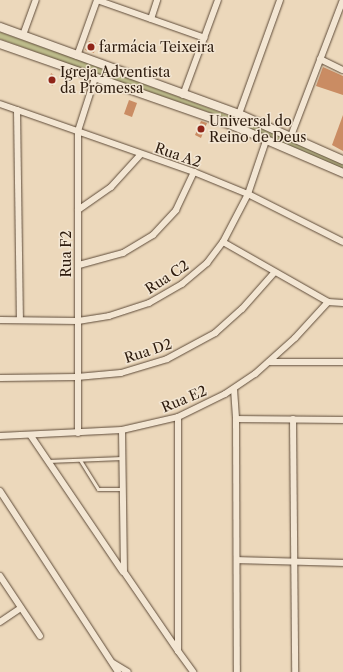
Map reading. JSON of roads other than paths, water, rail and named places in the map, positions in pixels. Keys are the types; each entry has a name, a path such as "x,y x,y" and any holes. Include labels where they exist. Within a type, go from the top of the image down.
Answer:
{"street":[{"path":"23,35 36,0"},
{"path":"77,56 97,0 205,38"},
{"path":"150,19 157,0"},
{"path":"183,95 218,0"},
{"path":"235,126 280,0"},
{"path":"291,136 342,4"},
{"path":"0,27 183,95 239,114 343,160"},
{"path":"0,44 267,138 343,173"},
{"path":"320,59 343,70"},
{"name":"Rua F2","path":"78,433 78,131 95,78"},
{"name":"Rua A2","path":"0,104 78,131 140,155 194,172 248,194 343,242"},
{"path":"17,110 20,320"},
{"name":"Rua C2","path":"0,320 78,321 109,316 149,303 192,276 223,242 248,194 267,138"},
{"path":"78,210 111,187 140,155"},
{"path":"79,265 123,253 153,235 176,210 194,172"},
{"path":"223,242 274,273 328,302 343,303"},
{"name":"Rua D2","path":"0,378 77,376 138,369 183,352 226,324 242,309 274,273"},
{"name":"Rua E2","path":"0,436 32,436 122,430 178,417 234,389 269,362 328,302"},
{"path":"269,362 343,362"},
{"path":"234,389 236,419 237,672"},
{"path":"178,417 178,651"},
{"path":"236,419 343,420"},
{"path":"293,419 295,672"},
{"path":"122,430 124,572"},
{"path":"32,436 193,672"},
{"path":"0,491 118,672"},
{"path":"0,504 6,500"},
{"path":"237,560 343,563"},
{"path":"0,576 40,636"},
{"path":"0,622 21,608"},
{"path":"112,662 128,672"}],"lane":[{"path":"48,461 122,458"},
{"path":"80,460 98,488 122,489"}],"place":[{"name":"farmácia Teixeira","path":"91,47"},
{"name":"Igreja Adventista da Promessa","path":"52,80"},
{"name":"Universal do Reino de Deus","path":"201,129"}]}
